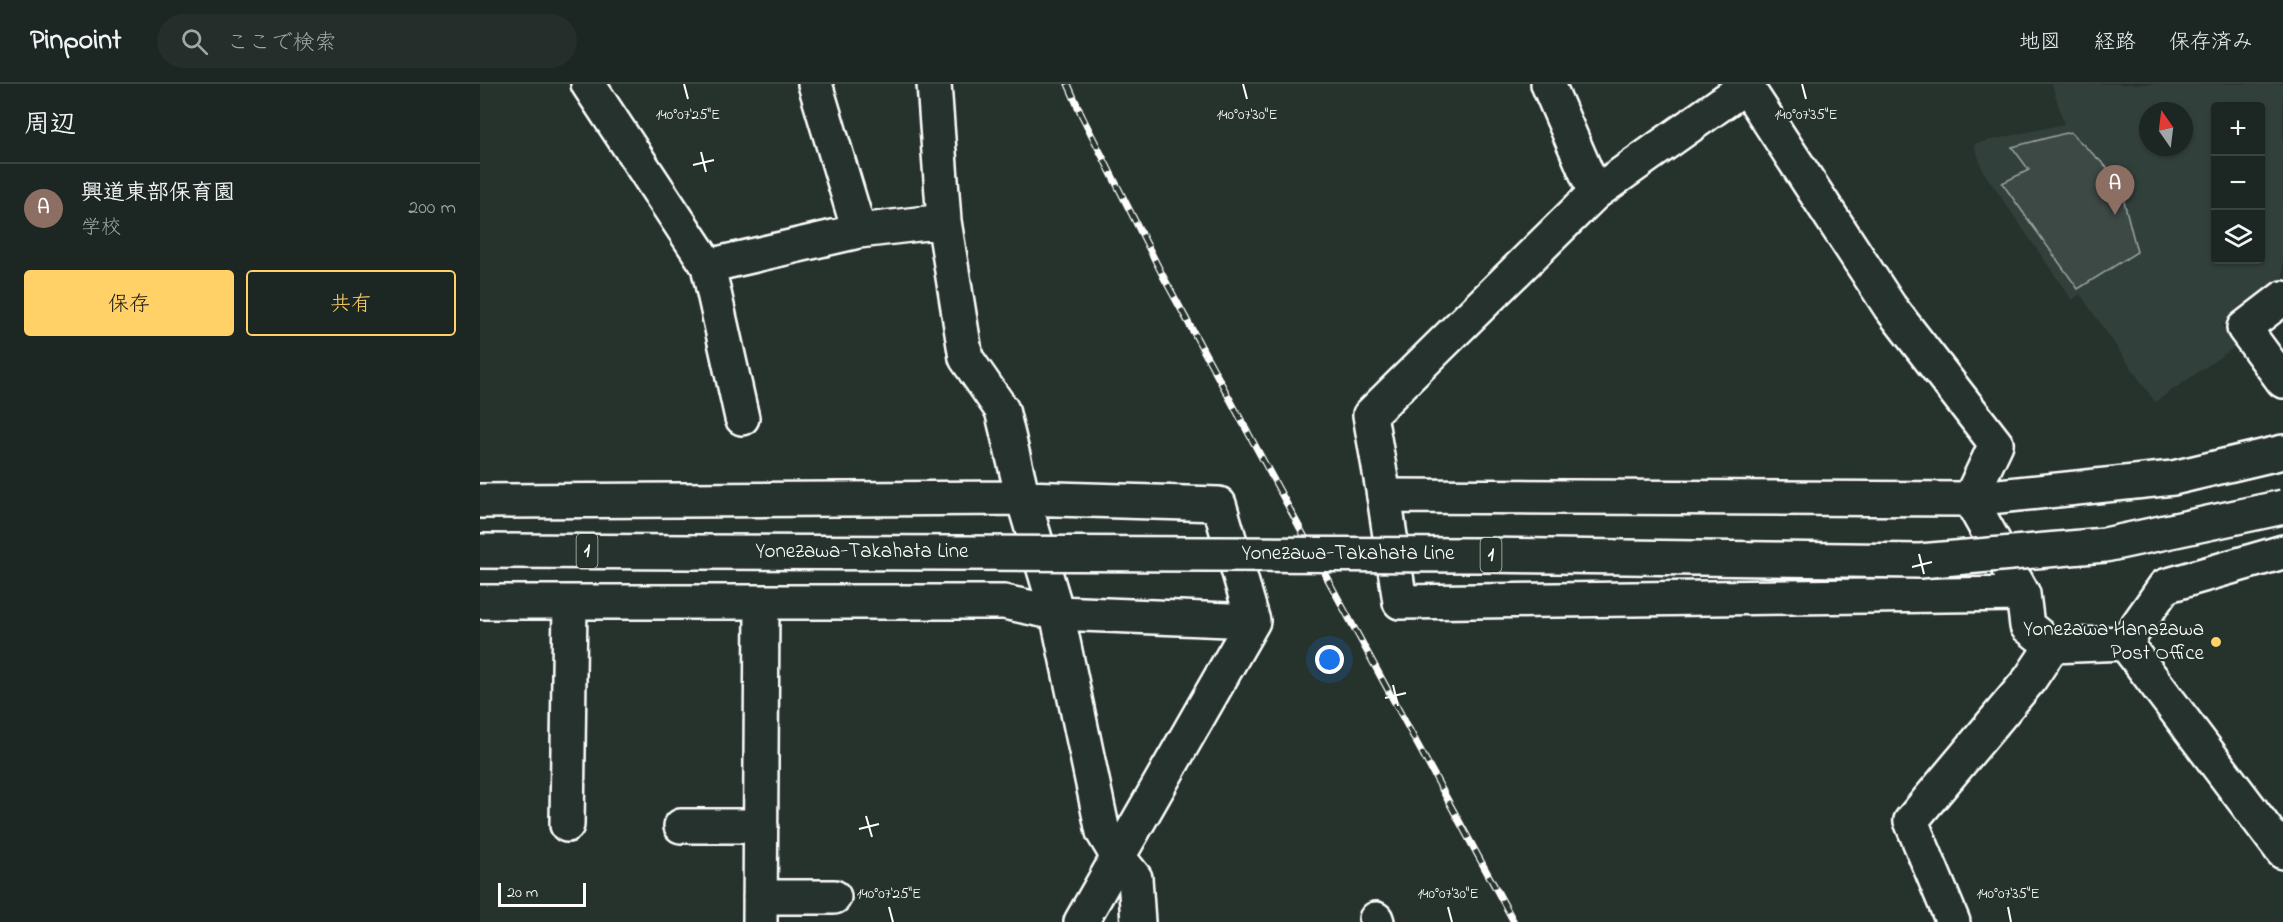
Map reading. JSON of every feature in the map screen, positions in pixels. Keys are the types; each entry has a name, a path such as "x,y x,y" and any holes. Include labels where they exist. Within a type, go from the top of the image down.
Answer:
{"street":[{"path":"588,84 708,266 742,418"},
{"path":"815,84 859,231"},
{"path":"934,84 944,221 966,358 1002,410 1023,498 1057,613 1102,832 1135,878 1138,922"},
{"path":"1548,84 1595,193"},
{"path":"1970,499 1996,444 1890,307 1747,85 1595,193 1370,415 1400,602 2023,594"},
{"path":"708,266 859,231 944,221"},
{"path":"2283,298 2244,328 2283,381"},
{"path":"1384,496 1970,499 2173,478 2283,452"},
{"path":"480,501 1023,498 1219,504 1253,621 1081,922"},
{"path":"1970,499 2023,594 2027,627 2052,646 2125,643"},
{"name":"Yonezawa-Takahata Line","path":"480,551 1483,555 1920,561 2105,545 2283,507"},
{"path":"2125,643 2166,586 2283,552"},
{"path":"480,602 1004,602 1057,613 1253,621"},
{"path":"567,825 570,602"},
{"path":"762,603 760,909 834,897"},
{"path":"2125,643 2283,852"},
{"path":"1953,922 1911,820 2030,679 2052,646"},
{"path":"681,826 761,826"}],"shaded area":[{"path":"2052,84 2283,84 2283,281 2222,325 2236,346 2155,402 2080,294 2072,300 1983,171 1974,144 2064,124"},
{"path":"2070,132 2118,178 2137,252 2078,289 2002,183 2029,170 2012,147"}],"railway":[{"path":"1068,84 1163,276 1514,922"}],"place":[{"name":"興道東部保育園","path":"2115,215"},
{"name":"Yonezawa Hanazawa Post Office","path":"2216,642"}]}
